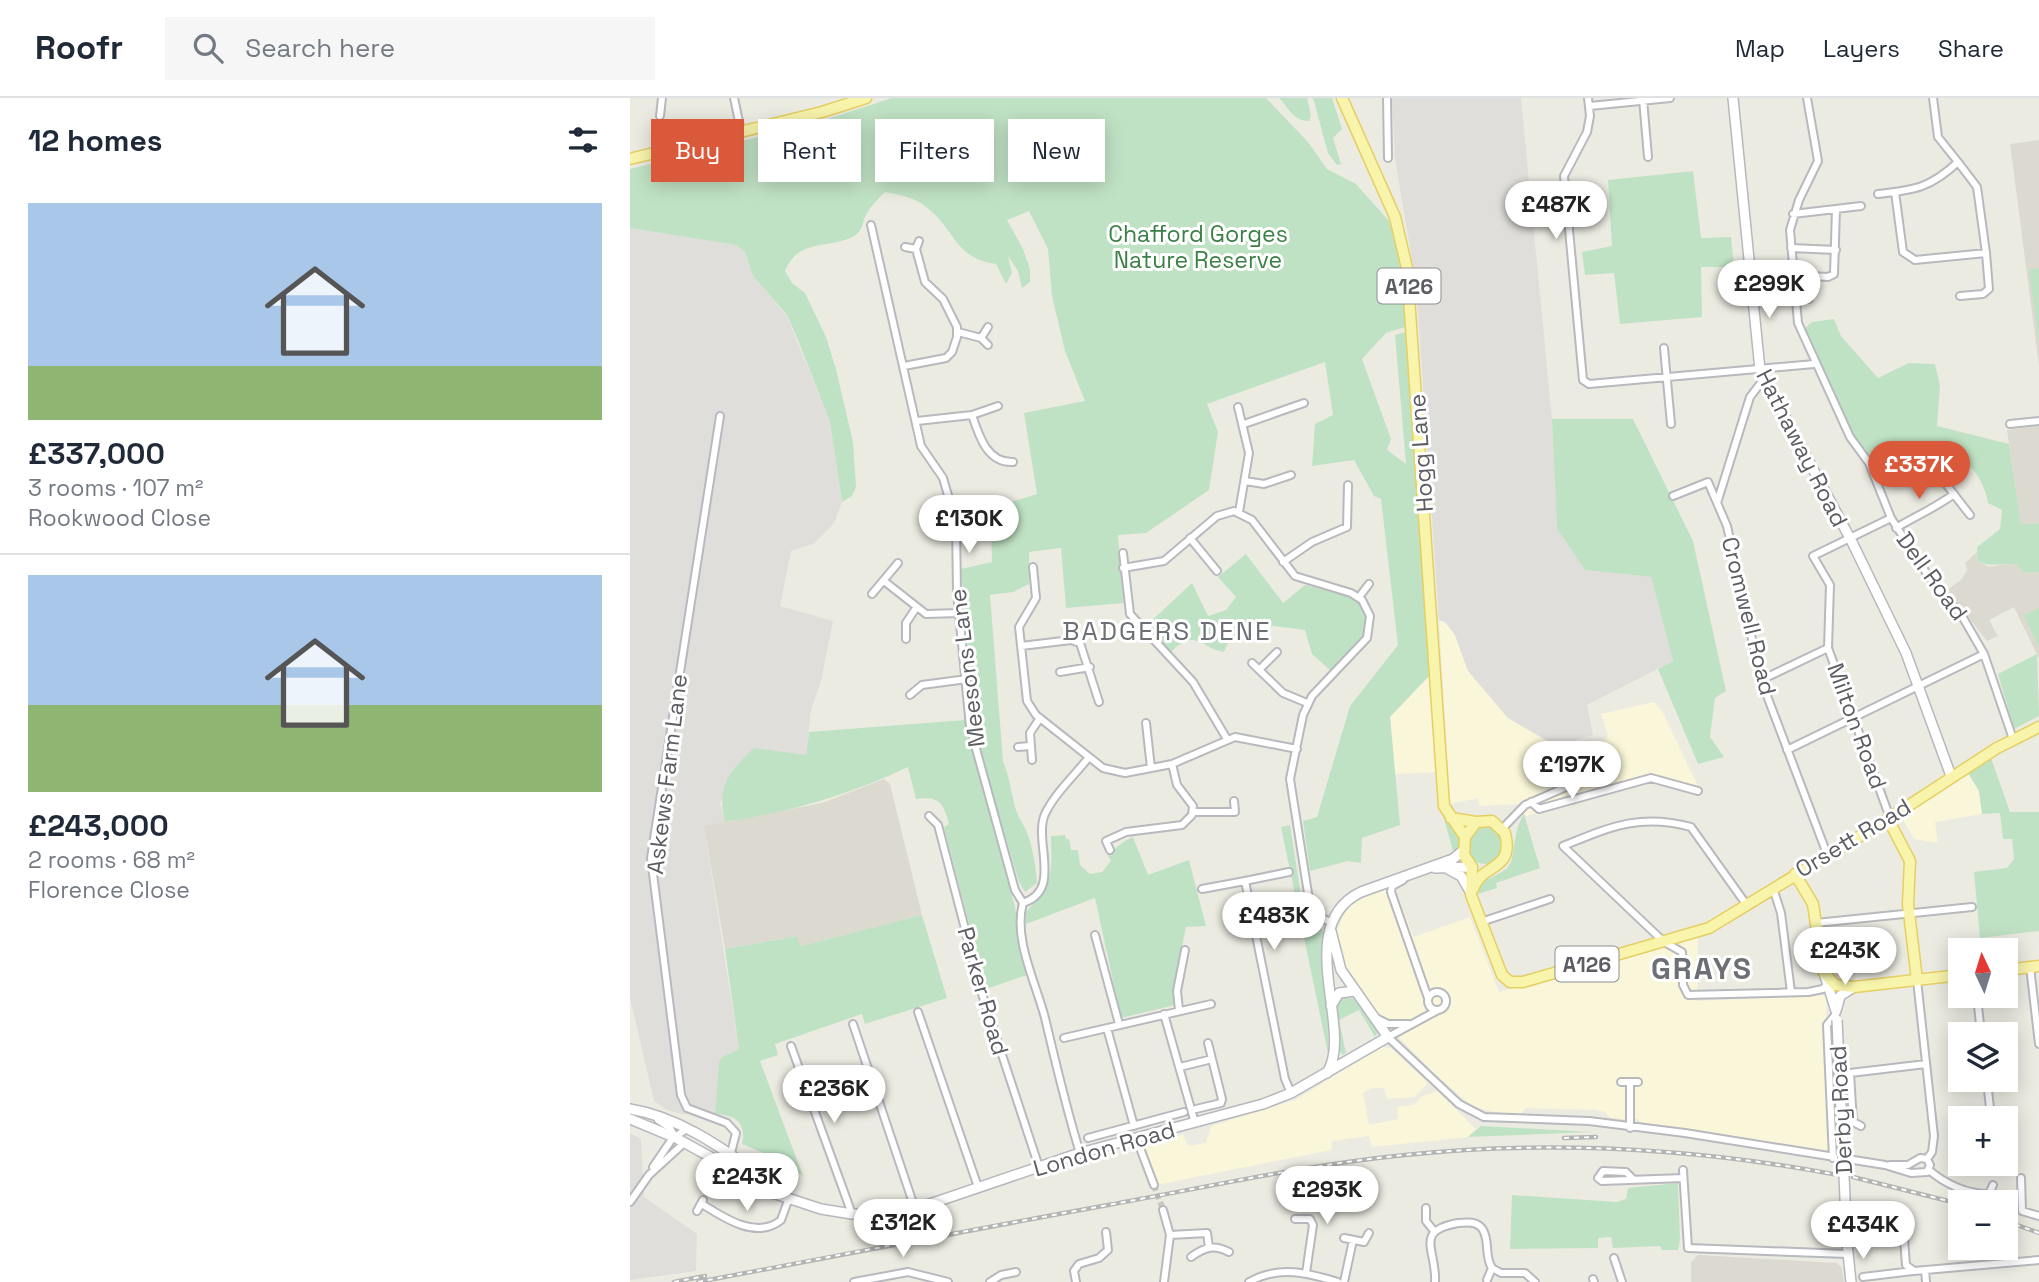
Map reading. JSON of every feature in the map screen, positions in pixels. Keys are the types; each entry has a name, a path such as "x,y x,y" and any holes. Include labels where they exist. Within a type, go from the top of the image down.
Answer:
{"main road":[{"path":"744,130 866,98"},
{"name":"Hogg Lane","path":"1342,98 1395,217 1407,268 1444,806 1465,837"},
{"path":"630,159 651,154"},
{"name":"Orsett Road","path":"1667,944 1709,928 1827,854 1889,819 1951,776 2013,739 2039,727"},
{"path":"1451,817 1476,822 1492,821 1503,828 1507,850 1503,860 1475,882 1471,895"},
{"path":"1889,819 1910,861 1909,913 1917,980"},
{"path":"1476,822 1465,837 1464,850 1472,867 1494,868"},
{"name":"A126","path":"1472,867 1471,895 1499,970 1510,982 1523,982 1667,944"},
{"name":"Derby Road","path":"1795,874 1810,897 1823,971"},
{"path":"1823,971 1835,985 1854,987 1948,976"}],"street":[{"path":"660,116 662,98"},
{"path":"734,98 738,119"},
{"path":"1379,150 1388,154 1387,98"},
{"path":"1588,98 1590,106 1586,137 1564,176 1583,380 1589,383 1667,377 1761,375 1814,364"},
{"path":"1590,106 1670,98"},
{"name":"Hathaway Road","path":"1732,98 1761,375 1849,538 1920,684 1951,776"},
{"name":"Dell Road","path":"1807,98 1818,161 1793,214 1791,248 1798,323 1814,364 1850,437 1869,463 1896,528 1929,576 1962,616 1984,654 2013,739"},
{"path":"1933,98 1938,136 1977,187 1989,289 1983,294 1960,296"},
{"path":"1643,99 1648,157"},
{"path":"1878,194 1930,185 1958,162"},
{"path":"1895,192 1903,252 1907,258 1915,260 1986,253"},
{"path":"1793,214 1861,206"},
{"path":"1809,299 1809,276 1828,277 1834,274 1836,209"},
{"name":"Meesons Lane","path":"870,225 922,450 943,478 956,523 959,613 972,739 1015,890 1023,903 1020,913 1023,943 1045,1019 1056,1073 1080,1153"},
{"path":"904,366 946,358 955,347 958,331 943,299 925,282 916,248 919,241"},
{"path":"905,247 916,248"},
{"path":"1791,248 1836,250"},
{"path":"981,338 988,327"},
{"path":"958,331 981,338 988,345"},
{"path":"1664,348 1671,424"},
{"path":"1717,503 1750,397 1761,375"},
{"path":"917,421 972,415 998,406"},
{"path":"1238,407 1249,453 1239,512"},
{"path":"1244,424 1300,408"},
{"path":"972,415 989,451 998,460 1013,462"},
{"name":"Askews Farm Lane","path":"720,416 651,858 681,1096 685,1105 694,1112 731,1125 736,1133 736,1142"},
{"path":"2010,424 2039,421"},
{"path":"1932,467 1970,515"},
{"path":"1245,481 1264,484 1291,475"},
{"path":"1283,478 1286,486"},
{"path":"1673,496 1708,482 1717,503"},
{"path":"1283,562 1312,541 1345,530 1349,521 1345,490"},
{"path":"1896,528 1916,515 1926,514 1954,494"},
{"name":"Cromwell Road","path":"1717,503 1727,526 1761,680 1827,854"},
{"path":"1123,568 1164,561 1222,513 1239,512 1252,520 1283,562 1301,579 1359,597 1370,616 1367,638 1307,703 1297,749 1291,787 1308,901 1314,913 1331,927 1337,962 1388,1037 1464,1108 1491,1118 1574,1120 1685,1133 1917,1172 1925,1173 1929,1170"},
{"path":"1849,538 1891,518"},
{"path":"1190,538 1212,569"},
{"name":"Milton Road","path":"1849,538 1813,556 1830,585 1828,648 1889,819"},
{"path":"1122,553 1132,617 1193,682 1227,739"},
{"path":"872,594 898,563"},
{"path":"1033,567 1034,602 1019,624 1027,701 1040,718 1103,768 1118,773 1172,764 1190,759 1227,739 1243,738 1297,749"},
{"path":"1034,579 1044,578"},
{"path":"884,581 916,608 933,616 959,613"},
{"path":"1359,597 1369,584"},
{"path":"906,639 906,624 916,608"},
{"path":"1021,646 1076,641 1083,646 1099,702"},
{"path":"1761,680 1828,648"},
{"path":"1259,670 1277,652"},
{"path":"1787,750 1984,654"},
{"path":"1252,663 1283,693 1307,703"},
{"path":"1060,672 1090,667"},
{"path":"910,695 922,685 967,679"},
{"path":"1096,690 1105,688"},
{"path":"1032,760 1030,733 1040,718"},
{"path":"1145,722 1151,768"},
{"path":"1018,747 1030,746"},
{"path":"1023,903 1036,894 1045,876 1045,815 1089,757"},
{"path":"1503,828 1531,802 1569,788 1592,757"},
{"path":"1172,764 1177,785 1193,806 1194,812"},
{"path":"1531,802 1539,809 1651,778 1698,791"},
{"path":"1110,850 1106,841 1121,834 1182,825 1194,812 1235,812 1234,801"},
{"name":"Parker Road","path":"929,816 938,825 982,994 1039,1167"},
{"path":"1745,904 1691,827 1663,820 1636,821 1608,827 1563,846 1667,944 1682,953 1684,991 1688,995 1791,992 1824,989 1826,984"},
{"path":"1327,1073 1334,1051 1328,975 1331,927 1338,909 1350,897 1457,857 1464,850"},
{"path":"1423,870 1472,867"},
{"path":"1447,868 1461,876 1471,895"},
{"path":"1202,889 1289,872"},
{"path":"1406,876 1391,887 1399,919 1430,1007 1438,1010 1444,1007 1446,999 1420,977"},
{"path":"1245,881 1285,1079 1291,1093"},
{"path":"1773,888 1781,914 1791,992"},
{"path":"1481,922 1550,899"},
{"path":"1816,923 1972,907"},
{"path":"1095,935 1119,1024"},
{"path":"1180,1010 1177,991 1185,950"},
{"path":"2035,967 2039,1044"},
{"name":"Derby Road","path":"1823,971 1837,1015 1851,1282"},
{"path":"1917,980 1934,1136 1932,1153 1927,1160 1929,1170 1959,1188 1984,1194 1989,1194 1993,1185"},
{"path":"1833,1158 1827,1025 1837,1015 1840,996 1854,987"},
{"path":"1331,1008 1339,992 1355,991"},
{"path":"1428,1000 1436,992"},
{"name":"London Road","path":"1416,1019 1428,1000"},
{"path":"1064,1038 1211,1003"},
{"name":"London Road","path":"630,1119 661,1130 716,1160 734,1177 787,1197 821,1209 852,1214 882,1214 915,1209 1080,1153 1123,1141 1137,1140 1291,1093 1416,1019 1438,1010"},
{"path":"918,1013 978,1187"},
{"path":"1164,1014 1195,1123"},
{"path":"1375,1016 1388,1024 1408,1024"},
{"path":"853,1024 915,1209"},
{"path":"1107,1027 1134,1126"},
{"path":"1196,1109 1220,1103 1222,1099 1208,1043"},
{"path":"791,1046 852,1214"},
{"path":"1334,1051 1340,1060 1351,1058"},
{"path":"1180,1067 1212,1059"},
{"path":"1861,1126 1853,1122 1850,1073 1926,1064"},
{"path":"1621,1082 1634,1082 1630,1128"},
{"path":"630,1110 667,1125 680,1140"},
{"name":"London Road","path":"630,1110 664,1117 688,1128 787,1197"},
{"path":"1088,1138 1184,1112"},
{"path":"649,1175 675,1149 688,1128"},
{"path":"630,1202 664,1148 665,1141 661,1130"},
{"path":"664,1148 680,1140"},
{"path":"1137,1140 1154,1185"},
{"path":"716,1146 727,1147 736,1142"},
{"path":"716,1160 729,1155 736,1142"},
{"path":"1885,1165 1914,1163 1920,1158 1927,1160"},
{"path":"1914,1163 1917,1172"},
{"path":"1636,1182 1626,1172 1603,1171 1598,1175 1602,1181 1618,1179 1636,1182 1683,1174 1688,1248 1848,1254"},
{"path":"2021,1178 2022,1211 2039,1216"},
{"path":"697,1211 703,1202 734,1223 764,1227 781,1220 787,1197"},
{"path":"1426,1208 1426,1221 1434,1231"},
{"path":"1163,1210 1170,1235 1164,1282"},
{"path":"1295,1219 1310,1219 1316,1213"},
{"path":"1306,1273 1314,1230 1310,1219"},
{"path":"1435,1282 1430,1240 1434,1231 1464,1222 1478,1225 1485,1234 1487,1258 1492,1268 1501,1273 1525,1273 1535,1282"},
{"path":"1859,1230 1903,1226 1906,1265 1914,1271"},
{"path":"1076,1282 1074,1271 1079,1264 1099,1258 1108,1250 1106,1232"},
{"path":"1170,1235 1206,1233 1209,1247"},
{"path":"1344,1238 1364,1242 1369,1233"},
{"path":"1344,1282 1353,1240"},
{"path":"1191,1257 1209,1247 1219,1246 1230,1252"},
{"path":"1614,1258 1622,1282"},
{"path":"1863,1277 2039,1260"},
{"path":"1487,1280 1492,1268"},
{"path":"1925,1270 1926,1282"},
{"path":"853,1282 908,1272 944,1281"},
{"path":"990,1282 1001,1275 1016,1272"},
{"path":"1249,1282 1273,1273 1306,1273 1338,1282"}],"shaded area":[{"path":"1392,98 1521,98 1552,419 1557,529 1585,570 1651,577 1673,661 1587,705 1593,735 1556,746 1508,718 1468,671 1455,635 1445,622 1439,620 1416,283 1395,159"},
{"path":"2039,140 2039,366 2010,144"},
{"path":"630,228 736,245 745,252 753,276 787,316 830,422 842,502 834,523 813,544 791,551 780,606 833,621 821,681 811,710 806,755 720,802 725,822 704,826 739,1049 722,1057 719,1062 715,1114 682,1114 667,1110 654,1101 630,998"},
{"path":"2039,426 2039,523 2021,525 2007,430"},
{"path":"1977,552 1978,561 1989,567 2010,563 2017,565 2024,573 2039,572 2039,659 2014,607 1989,620 1998,636 1987,641 1947,590 1961,580 1967,570 1965,563"},
{"path":"1439,620 1445,622 1455,635 1468,671 1508,718 1556,746 1563,760 1602,748 1608,735 1601,714 1654,702 1662,711 1698,786 1695,784 1693,790 1658,781 1526,816 1517,804 1479,806 1478,798 1450,804"},
{"path":"1430,675 1436,772 1395,774 1390,716"},
{"path":"1968,773 1979,791 1982,814 1935,822 1938,843 1914,839 1903,820 1909,813"},
{"path":"884,779 890,784 922,915 800,946 796,936 725,949 704,826 822,803"},
{"path":"1394,887 1414,937 1470,917 1499,992 1698,936 1697,1001 1826,995 1829,1153 1640,1122 1638,1119 1610,1118 1605,1112 1596,1110 1526,1108 1521,1114 1505,1114 1473,1107 1435,1074 1380,1018 1339,958 1337,930 1346,910 1357,900"},
{"path":"1381,1047 1391,1048 1428,1083 1415,1097 1387,1099 1384,1088 1372,1088 1363,1093 1369,1125 1398,1119 1397,1107 1414,1105 1421,1097 1437,1091 1476,1129 1468,1137 1372,1147 1369,1136 1332,1141 1331,1150 1156,1185 1145,1147 1183,1134 1188,1146 1206,1143 1211,1126 1295,1100"},
{"path":"630,1133 641,1139 644,1197 697,1234 696,1271 630,1280"},
{"path":"1698,1255 1837,1263 1842,1268 1844,1282 1691,1282 1691,1262"}],"green space":[{"name":"Chafford Gorges Nature Reserve","path":"892,98 1266,98 1308,142 1327,169 1356,184 1389,221 1405,276 1405,327 1386,333 1362,359 1391,439 1387,450 1406,464 1395,335 1405,332 1430,675 1390,717 1400,825 1362,838 1361,863 1348,861 1310,871 1303,821 1317,817 1350,706 1398,645 1381,499 1374,496 1354,460 1312,466 1315,424 1333,415 1325,362 1207,404 1218,432 1209,490 1146,533 1118,535 1124,603 1066,608 1061,548 1029,552 1029,584 1013,592 990,595 1003,761 1016,810 1030,840 1036,872 1037,883 1025,892 1019,882 976,739 961,569 992,562 991,508 1037,494 1024,413 1085,401 1065,351 1052,296 1048,249 1029,211 1007,220 1023,249 1030,269 1030,282 1022,288 1018,271 1008,256 1012,273 1006,284 996,264 971,256 926,207 912,199 885,192 865,216 857,234 806,249 791,260 785,271 792,283 805,293 826,337 853,442 856,487 852,496 842,502 830,422 787,315 753,276 745,252 736,245 630,228 630,169 651,164 651,182 744,182 744,140 758,137 758,182 861,182 861,119 827,119"},
{"path":"1279,98 1307,98 1311,116 1309,121 1295,116"},
{"path":"1313,98 1332,98 1342,129 1333,138 1341,164 1337,165 1328,153"},
{"path":"1693,171 1701,238 1731,237 1734,267 1701,267 1702,317 1620,324 1614,273 1585,275 1582,252 1612,246 1608,180"},
{"path":"2039,268 2039,344 2029,270"},
{"path":"1834,319 1841,336 1878,378 1909,363 1935,364 1940,385 1937,426 2009,444 2021,524 2039,523 2039,572 2024,573 2017,565 1978,561 1977,547 2000,529 2002,510 1988,503 1979,478 1968,464 1954,453 1947,449 1928,463 1922,443 1869,456 1853,434 1805,328 1812,322"},
{"path":"1552,419 1633,419 1693,541 1726,691 1715,698 1710,737 1724,757 1698,764 1658,669 1673,661 1651,577 1585,570 1557,529"},
{"path":"1246,554 1283,603 1305,585 1347,595 1362,604 1365,615 1363,634 1353,649 1331,671 1312,654 1305,630 1259,624 1249,639 1228,643 1224,652 1193,640 1180,644 1171,652 1146,626 1192,583 1208,616 1226,610 1236,597 1218,577"},
{"path":"2039,608 2039,648 2024,615"},
{"path":"2037,654 2039,716 2014,729 1998,674"},
{"path":"965,720 1015,907 1027,975 986,989 944,827 949,824 947,816 939,802 916,799 908,767 819,801 725,822 722,799 731,772 754,748 806,755 809,732"},
{"path":"1991,758 2010,812 2039,812 2039,931 1980,938 1974,872 2007,868 2014,859 2012,839 2003,839 2000,813 1982,814 1979,791 1968,773"},
{"path":"1441,808 1459,836 1459,848 1454,855"},
{"path":"1524,814 1540,868 1496,883 1497,888 1478,894 1481,883 1510,864 1517,829"},
{"path":"1290,825 1303,909 1319,924 1324,934 1329,1058 1281,827"},
{"path":"1485,826 1498,832 1504,845 1498,858 1485,864 1472,858 1466,845 1472,832"},
{"path":"1065,835 1066,839 1069,839 1071,850 1078,850 1080,865 1090,874 1102,872 1111,861 1107,854 1133,837 1148,875 1189,860 1206,926 1186,927 1173,991 1175,1005 1121,1018 1095,898 1026,924 1026,912 1041,894 1049,878 1051,836"},
{"path":"922,915 947,998 865,1024 862,1014 775,1044 778,1055 760,1061 803,1176 782,1161 742,1144 741,1125 733,1118 715,1114 719,1062 722,1057 739,1049 725,949 797,936 800,946"},
{"path":"1345,997 1354,999 1379,1031 1375,1037 1359,1010 1339,1020 1346,1053 1343,1055 1339,1051 1336,1004"},
{"path":"1481,1126 1592,1132 1468,1137"},
{"path":"1678,1183 1678,1250 1662,1250 1660,1246 1613,1248 1611,1237 1598,1238 1598,1248 1510,1249 1512,1195 1617,1202 1626,1199 1628,1188"}],"tunnel":[{"path":"1154,1185 1163,1210"}],"railway":[{"path":"1564,1138 1596,1137"},
{"path":"698,1282 1256,1177 1405,1155 1514,1148 1622,1149 1730,1158 1838,1175"},
{"path":"1853,1177 1948,1201"},
{"path":"2018,1225 2039,1233"},
{"path":"674,1282 705,1276"}],"district":[{"name":"BADGERS DENE","path":"1167,631"},
{"name":"GRAYS","path":"1702,968"}]}
